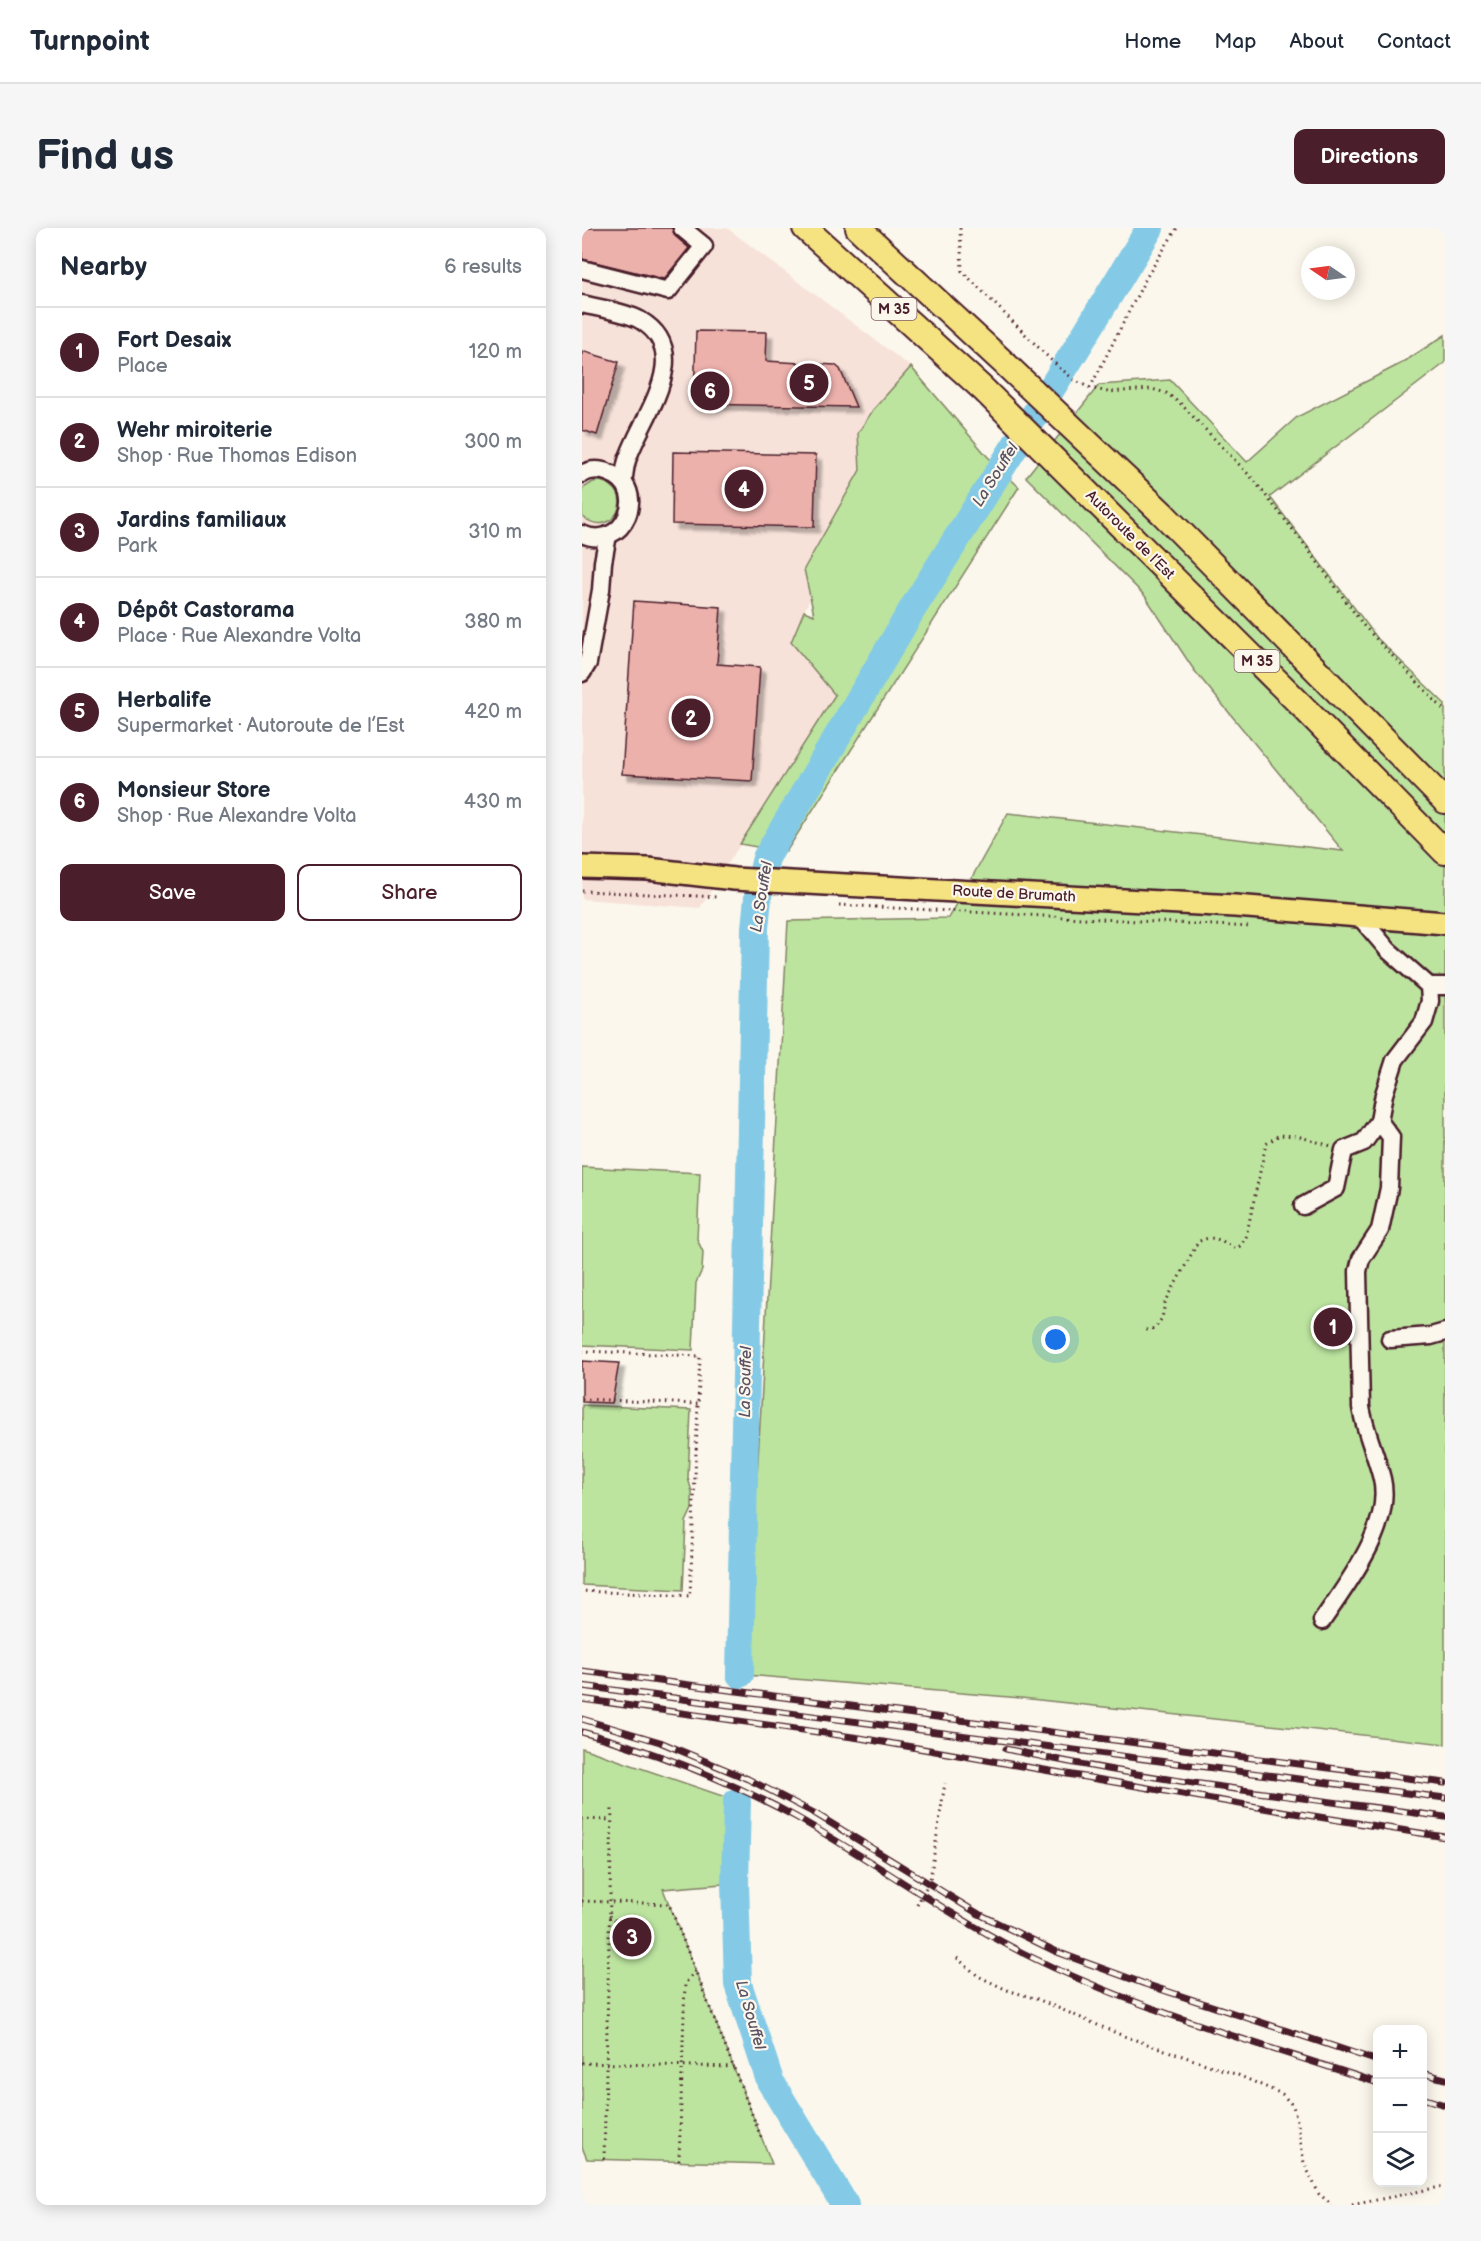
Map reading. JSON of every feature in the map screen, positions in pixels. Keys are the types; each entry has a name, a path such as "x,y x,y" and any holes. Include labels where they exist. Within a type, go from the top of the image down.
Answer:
{"highway":[{"name":"Autoroute de l’Est","path":"805,228 983,389 1303,707 1445,852"},
{"name":"M 35","path":"858,228 1002,360 1162,513 1445,801"}],"main road":[{"name":"Route de Brumath","path":"582,867 677,872 734,879 1236,906 1443,923"},
{"path":"582,879 659,883 677,872"}],"street":[{"path":"582,269 668,291 704,246 681,228"},
{"path":"582,304 639,319 657,332 665,348 666,365 651,410 628,455 623,482"},
{"path":"603,471 628,455"},
{"path":"582,474 592,470 614,474 623,482 628,491 630,511 620,528 608,535 598,537 584,535"},
{"path":"584,535 603,562"},
{"path":"582,673 588,663 608,535"},
{"path":"1303,1206 1336,1188 1344,1150 1364,1142 1379,1121 1384,1094 1395,1060 1424,1022 1437,986 1388,950 1360,917"},
{"path":"1322,1621 1362,1561 1378,1526 1383,1497 1382,1480 1365,1428 1361,1407 1358,1271 1361,1259 1380,1230 1389,1188 1391,1137 1379,1121"},
{"path":"1390,1339 1438,1334"}],"path":[{"path":"960,228 962,271 1050,360 1074,380 1090,388 1108,392 1152,388 1166,393 1180,403 1252,478 1312,554 1364,626 1445,711"},
{"path":"1090,388 1146,278 1177,228"},
{"path":"582,891 722,897"},
{"path":"831,904 1253,927"},
{"path":"1146,1330 1155,1328 1162,1318 1165,1303 1198,1242 1207,1237 1216,1238 1234,1248 1240,1246 1246,1237 1266,1144 1279,1135 1297,1136 1344,1150"},
{"path":"582,1351 700,1356 690,1596 582,1591"},
{"path":"582,1399 698,1404"},
{"path":"917,1905 930,1880 945,1783"},
{"path":"604,2159 612,1808"},
{"path":"582,1819 612,1820"},
{"path":"582,1901 669,1904 761,2137"},
{"path":"609,1916 625,1927 632,1928"},
{"path":"957,1958 978,1976 1007,1990 1038,1999 1121,2035 1238,2075 1282,2094 1293,2106 1304,2163 1320,2194 1332,2205"},
{"path":"679,2161 685,1984 695,1971"},
{"path":"582,2063 734,2067"},
{"path":"1352,2205 1445,2186"}],"shaded area":[{"path":"582,228 727,228 911,367 791,642 835,695 700,908 582,899"}],"green space":[{"path":"1445,335 1445,363 1270,497 1378,639 1445,704 1445,1744 1021,1698 746,1675 788,921 949,918 1008,813 1343,851 1194,670 1145,596 1026,477 1099,385 1170,380 1247,462 1297,417 1402,363"},
{"path":"911,367 987,456 1019,487 786,852 740,844 835,695 791,642 804,611 814,615 804,569 860,470 858,433 873,410"},
{"path":"600,481 612,486 618,494 620,503 612,519 603,523 593,523 582,516 582,489 593,482"},
{"path":"582,1167 700,1173 697,1239 703,1252 702,1270 696,1283 693,1350 582,1345"},
{"path":"582,1405 691,1410 688,1478 692,1492 692,1509 686,1522 683,1590 582,1585"},
{"path":"582,1748 737,1801 734,1883 663,1889 772,2164 587,2159 582,2147"}],"building":[{"path":"582,228 672,228 675,236 689,248 664,279 582,259"},
{"path":"696,331 767,332 766,361 835,365 840,369 856,407 694,404"},
{"path":"582,351 619,362 597,435 582,430"},
{"path":"673,452 816,455 814,527 672,524"},
{"path":"634,601 721,607 717,664 760,667 752,781 622,774"},
{"path":"582,1361 619,1363 612,1403 582,1402"}],"waterway":[{"name":"La Souffel","path":"740,1674 755,928 759,888 766,858 913,608 1150,228"},
{"name":"La Souffel","path":"737,1802 735,1883 738,1984 770,2081 845,2205"}],"railway":[{"path":"582,1671 1445,1783"},
{"path":"582,1686 1445,1798"},
{"path":"582,1699 860,1738 1445,1837"},
{"path":"582,1719 660,1742 748,1779 816,1814 977,1913 1057,1952 1145,1984 1373,2059"},
{"path":"582,1732 691,1768 744,1791 796,1817 992,1936 1064,1972 1197,2024 1373,2081"},
{"path":"1006,1749 1169,1779 1445,1817"},
{"path":"1427,2074 1445,2079"},
{"path":"1427,2100 1445,2105"}],"place":[{"name":"Herbalife","path":"809,383"},
{"name":"Monsieur Store","path":"710,391"},
{"name":"Dépôt Castorama","path":"744,489"},
{"name":"Wehr miroiterie","path":"691,718"},
{"name":"Fort Desaix","path":"1333,1327"},
{"name":"Jardins familiaux","path":"632,1937"}]}
